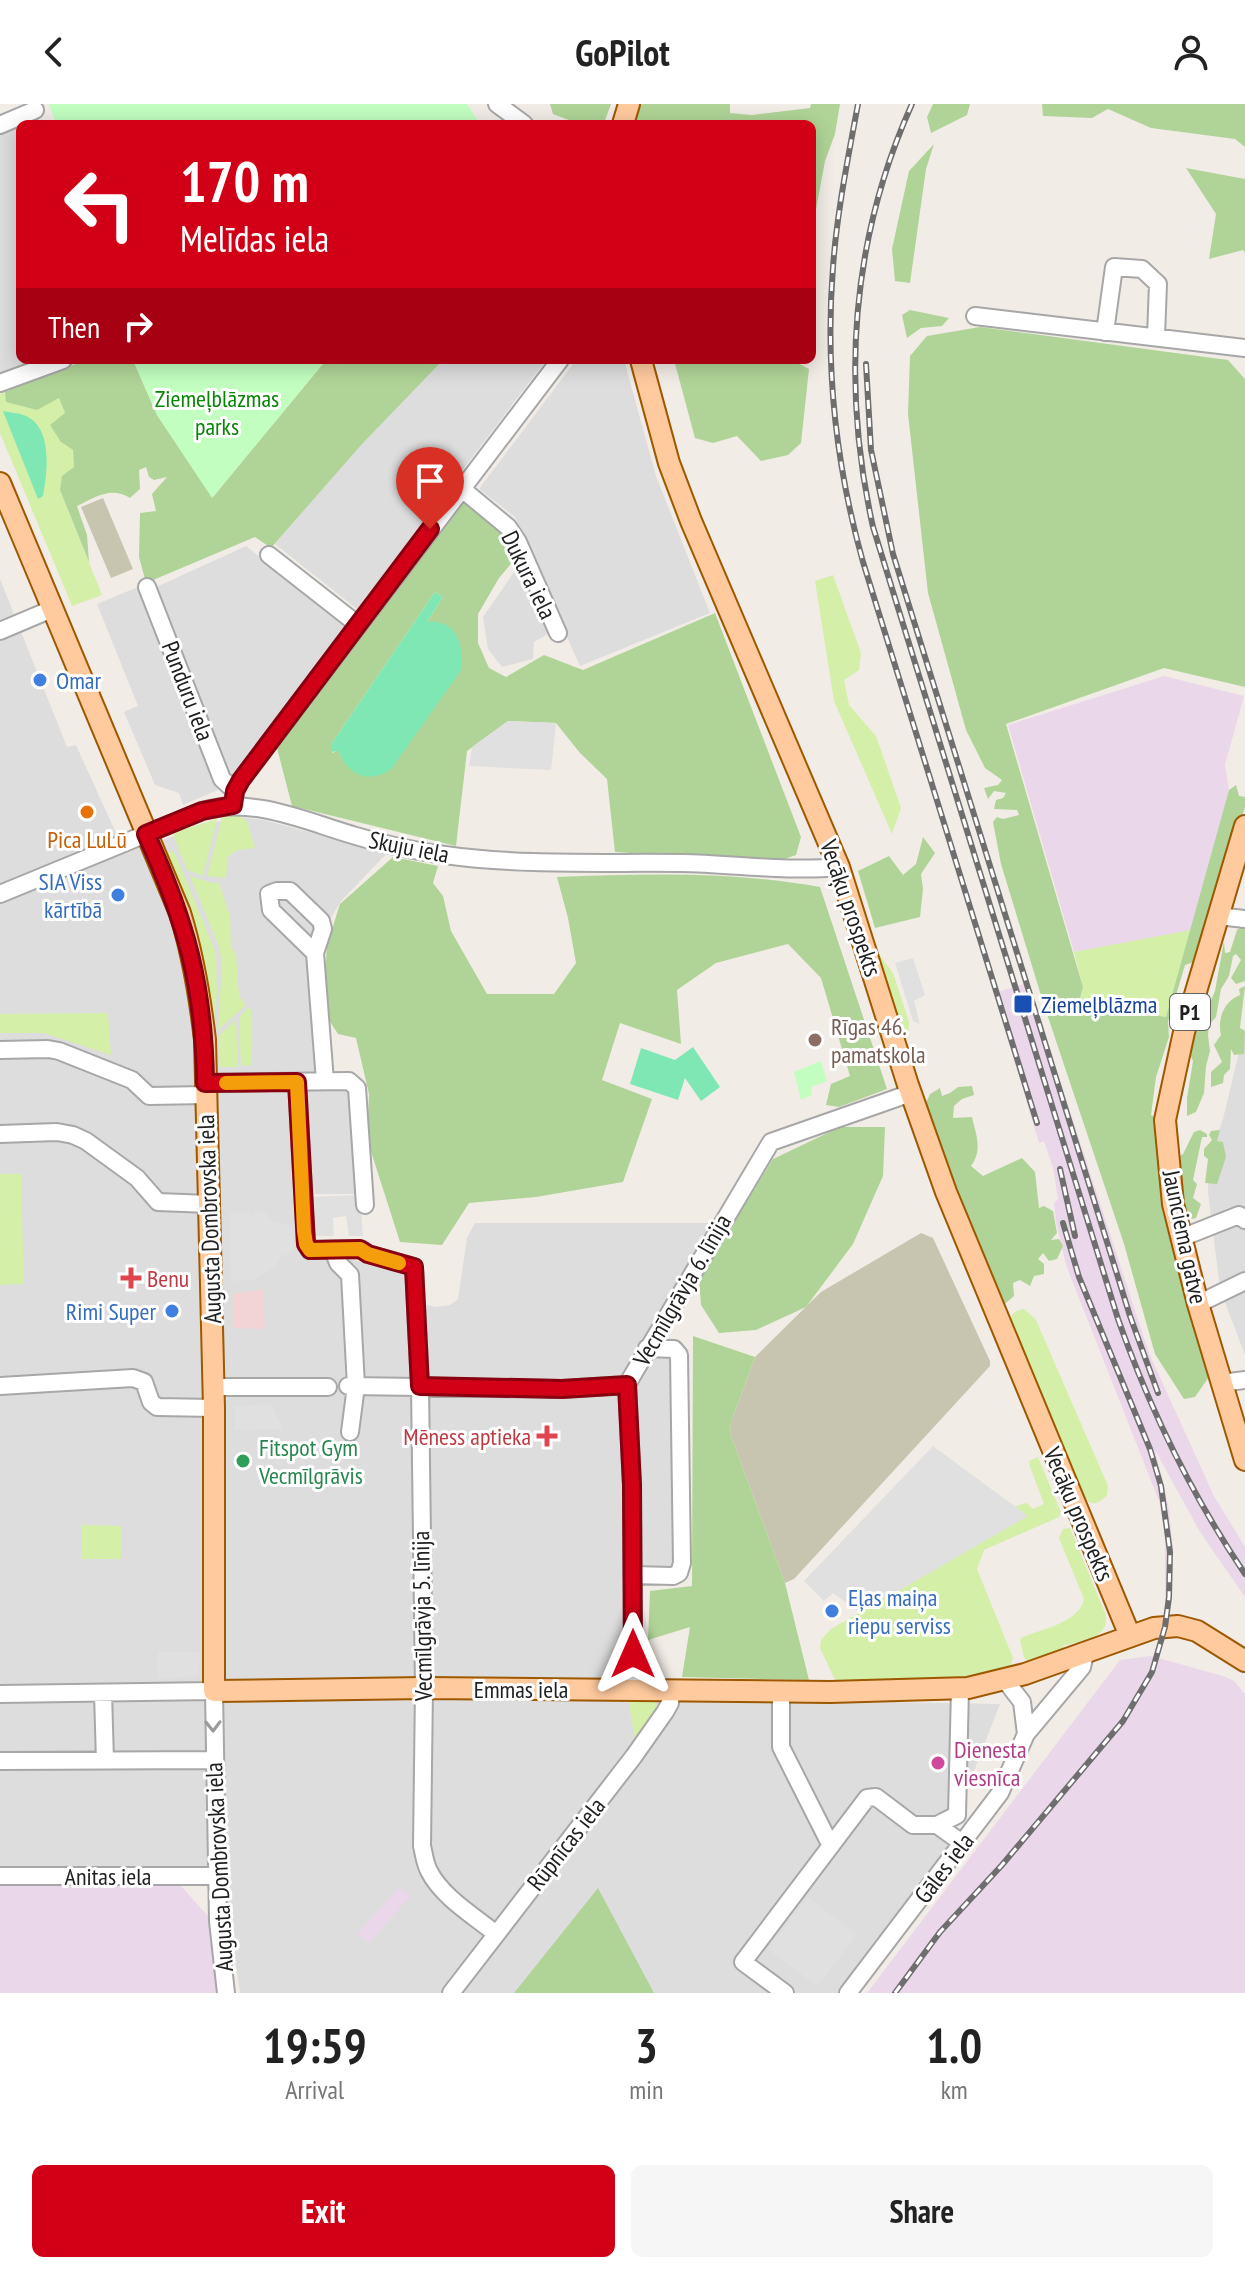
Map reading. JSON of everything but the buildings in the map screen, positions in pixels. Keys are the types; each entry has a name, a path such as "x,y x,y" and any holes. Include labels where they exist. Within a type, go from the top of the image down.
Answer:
{"main road":[{"name":"Vecāķu prospekts","path":"642,364 669,463 691,521 839,867 952,1210 1130,1636"},
{"name":"Augusta Dombrovska iela","path":"0,483 180,913 189,942 203,1028 209,1204 214,1398 214,1691"},
{"name":"Jaunciema gatve","path":"1245,826 1184,1032 1165,1120 1173,1204 1198,1304 1245,1460"},
{"name":"Emmas iela","path":"214,1691 424,1688 867,1692 960,1689 1005,1680 1154,1628 1178,1626 1197,1631 1245,1661"},
{"path":"1213,1643 1245,1676"}],"street":[{"path":"497,104 519,120"},
{"path":"0,125 36,113"},
{"path":"1105,332 1114,267 1142,269 1158,284 1156,336"},
{"path":"975,316 1245,348"},
{"path":"0,383 52,364"},
{"path":"234,798 357,624 557,364"},
{"name":"Dukura iela","path":"462,489 508,527 518,542 558,633"},
{"path":"269,555 357,624"},
{"name":"Punduru iela","path":"147,587 222,779 234,798"},
{"path":"0,631 52,609"},
{"name":"Skuju iela","path":"0,894 234,798 358,837 421,852 495,861 684,863 793,869 839,867"},
{"path":"1218,916 1245,919"},
{"path":"315,953 325,1081"},
{"path":"0,1050 59,1051 132,1080 149,1096 297,1082 349,1081 357,1088 365,1205"},
{"path":"297,1082 306,1244 310,1250 333,1250 338,1263 350,1275 350,1432"},
{"name":"Vecmīlgrāvja 6. līnija","path":"633,1689 632,1485 627,1385 771,1142 911,1093"},
{"path":"0,1134 57,1132 73,1135 137,1178 158,1202 209,1204"},
{"path":"1181,1238 1239,1215 1245,1220"},
{"name":"Vecmīlgrāvja 5. līnija","path":"333,1250 360,1249 414,1267 420,1386 424,1688 422,1846 427,1869 452,1898 496,1934"},
{"path":"1198,1304 1245,1281"},
{"path":"632,1575 673,1576 679,1573 682,1563 679,1355 674,1349 647,1348"},
{"path":"0,1386 133,1378 144,1382 151,1402 157,1407 328,1387"},
{"path":"1221,1383 1245,1380"},
{"path":"352,1386 562,1389 627,1385"},
{"name":"Gāles iela","path":"848,1993 1000,1793 1026,1734 1082,1667 1085,1654"},
{"path":"1005,1680 1022,1702 1026,1734"},
{"path":"785,1993 743,1962 867,1798 876,1797 913,1825 937,1825 957,1815 960,1689"},
{"name":"Rūpnīcas iela","path":"451,1993 634,1756 665,1712 670,1703 671,1690"},
{"name":"Emmas iela","path":"0,1694 214,1691"},
{"name":"Augusta Dombrovska iela","path":"214,1691 218,1921 226,1993"},
{"path":"781,1691 781,1747 831,1846"},
{"path":"103,1693 105,1761"},
{"path":"0,1761 215,1760"},
{"path":"937,1825 962,1843"},
{"name":"Anitas iela","path":"0,1876 217,1876"}],"shaded area":[{"path":"16,124 16,364 36,364 0,379 0,131"},
{"path":"426,364 543,364 357,609 275,544"},
{"path":"573,364 625,364 656,476 710,613 580,666 562,626 534,642 533,659 502,667 488,649 483,617 519,565 532,556 515,517 479,489"},
{"path":"103,498 133,569 111,578 81,507"},
{"path":"246,546 348,628 230,778 152,589"},
{"path":"0,579 67,747 76,745 125,853 238,817 264,820 387,853 342,900 330,919 321,961 328,1076 351,1075 358,1194 299,1194 307,1259 353,1260 409,1274 411,1301 435,1307 450,1305 458,1299 467,1238 475,1223 716,1223 648,1347 674,1349 681,1569 639,1576 622,1574 624,1697 1000,1704 957,1815 938,1825 962,1843 848,1993 240,1993 222,1867 0,1867"},
{"path":"138,587 220,789 183,805 179,793 155,785 124,712 138,706 97,604"},
{"path":"1164,676 1244,696 1225,765 1229,790 1192,930 1074,952 1008,725"},
{"path":"508,721 556,723 551,770 469,766 472,747"},
{"path":"913,958 925,995 914,1001 920,1024 913,1021 895,963"},
{"path":"1028,983 1149,1353 1214,1496 1245,1547 1245,1597 1200,1532 1155,1450 1169,1509 1173,1548 1171,1601 1165,1601 1165,1536 1159,1501 1066,1265 1056,1222 1054,1203 1058,1199 1053,1168 1044,1141 1039,1143 994,993"},
{"path":"1245,1027 1245,1355 1220,1289 1208,1192 1209,1157 1223,1119"},
{"path":"360,1195 363,1236 349,1236 346,1216 333,1218 334,1236 311,1236 310,1197"},
{"path":"264,1211 273,1222 288,1224 292,1230 293,1252 281,1256 275,1267 252,1280 231,1281 230,1213 250,1212 253,1219 254,1212"},
{"path":"921,1233 933,1238 990,1366 794,1579 785,1583 730,1433 731,1422 755,1357 821,1292"},
{"path":"263,1289 265,1329 233,1328 233,1294"},
{"path":"270,1404 284,1429 235,1430 234,1406"},
{"path":"933,1446 1028,1516 860,1613 833,1593 824,1601 804,1581"},
{"path":"158,1652 200,1652 199,1676 158,1679"},
{"path":"1151,1656 1226,1677 1245,1694 1245,1993 867,1993 1120,1660"},
{"path":"0,1881 177,1881 213,1922 219,1993 0,1993"},
{"path":"399,1887 410,1896 369,1943 358,1934"},
{"path":"808,1897 857,1935 817,1986 768,1949"}],"green space":[{"path":"49,104 467,104 477,120 55,120"},
{"path":"550,104 611,104 605,120 571,120 553,114"},
{"path":"641,104 730,104 730,113 752,115 810,108 811,104 840,104 816,209 816,120 635,120"},
{"path":"933,104 970,104 967,115 931,133 927,117"},
{"path":"1042,104 1245,104 1245,147 1235,139 1151,128 1108,109 1092,118 1043,116"},
{"path":"934,144 926,169 910,283 895,281 892,249 909,171"},
{"path":"1186,168 1245,179 1245,253 1243,250 1209,259 1216,214"},
{"path":"910,310 949,318 942,326 921,328 907,338 902,315"},
{"path":"980,327 1228,360 1245,379 1245,687 1164,668 1006,724 1083,987 1079,1002 1092,999 1092,1004 1100,1007 1103,1014 1105,1008 1166,1017 1229,790 1236,785 1239,796 1245,797 1245,807 1197,961 1185,965 1168,1022 1169,1037 1156,1077 1151,1115 1158,1119 1162,1210 1211,1374 1195,1397 1184,1399 1155,1354 1124,1244 1043,1002 1001,864 993,822 997,817 1003,819 1019,815 1017,810 994,809 996,800 1006,793 994,791 988,799 984,788 998,785 1002,780 985,768 966,730 928,593 908,414 910,356 927,336"},
{"path":"75,364 135,364 157,415 213,497 323,364 439,364 362,444 271,548 255,537 146,583 139,557 140,513 156,511 152,494 167,477 154,480 149,477 146,467 139,470 140,489 130,498 110,493 77,506 87,535 89,562 60,490 62,476 74,467 73,450 61,442 50,425 65,413 59,398 37,410 6,402 5,392"},
{"name":"Ziemeļblāzmas parks","path":"135,364 323,364 212,498 157,415"},
{"path":"675,364 800,364 809,369 801,443 788,455 761,461 737,436 713,443 695,438"},
{"path":"5,392 7,402 59,398 65,413 61,442 73,450 74,467 60,490 102,595 72,606 0,433 0,394"},
{"path":"3,411 28,417 36,423 45,442 47,465 43,496 38,499"},
{"path":"465,501 501,533 515,559 499,578 478,614 478,643 489,668 506,677 544,655 583,670 715,613 801,837 796,855 776,862 615,852 607,779 580,753 556,723 508,721 467,751 456,846 292,806 277,748","holes":["435,592 443,597 341,757 339,750 332,753 332,743"]},
{"path":"833,575 861,653 859,670 844,680 849,705 876,736 901,808 892,834 834,701 815,581"},
{"path":"435,592 443,597 427,622 437,622 452,629 459,642 462,669 392,768 376,776 361,775 348,767 339,751 331,752 332,743"},
{"path":"239,816 247,821 255,848 237,850 228,857 226,878 207,876 222,817"},
{"path":"217,819 203,876 187,870 173,835"},
{"path":"923,837 935,853 921,874 920,917 875,928 858,871 889,856 903,875 916,864"},
{"path":"165,853 175,853 216,953 213,1039 204,963 189,909"},
{"path":"393,857 438,866 433,883 443,896 451,931 487,994 554,994 576,963 557,877 721,876 820,887 887,1089 839,1107 826,1105 831,1084 850,1076 821,978 788,944 716,963 677,990 681,1044 620,1023 602,1080 652,1099 623,1182 536,1197 469,1203 442,1245 400,1242 367,1139 369,1094 356,1038 338,1034 327,1017 325,976 327,945 340,904"},
{"path":"190,876 219,883 230,916 231,947 236,953 239,996 246,1005 218,1030 222,962 218,944"},
{"path":"1245,924 1245,981 1236,984 1231,978 1241,960 1236,954 1221,989 1216,1017 1209,1025 1210,1051 1204,1093 1196,1112 1187,1116 1193,1061 1190,1054 1194,1038 1215,991 1224,941 1225,953 1230,952 1237,930"},
{"path":"1191,930 1166,1017 1105,1009 1103,1014 1100,1007 1079,1003 1083,987 1074,952"},
{"path":"879,954 893,973 909,1022 908,1038 902,1041 878,959"},
{"path":"1245,986 1240,1028 1245,1031 1244,1054 1234,1055 1231,1049 1230,1069 1224,1075 1223,1083 1211,1087 1211,1072 1222,1062 1214,1045 1221,1035 1221,1017 1226,1006 1240,995 1239,989"},
{"path":"249,1007 252,1065 241,1066 239,1017"},
{"path":"108,1013 111,1055 44,1033 0,1033 0,1014"},
{"path":"236,1020 238,1067 219,1067 219,1035"},
{"path":"693,1047 720,1087 701,1101 685,1078 678,1100 630,1084 641,1048 675,1060"},
{"path":"821,1061 827,1081 811,1087 812,1095 801,1100 794,1072"},
{"path":"972,1086 974,1095 954,1106 953,1118 972,1117 978,1148 971,1166 983,1176 1022,1158 1035,1172 1039,1208 1044,1206 1053,1211 1057,1233 1051,1240 1059,1239 1063,1246 1057,1259 1049,1261 1043,1253 1038,1259 1044,1264 1044,1274 1034,1276 1030,1286 1020,1280 1013,1283 1014,1296 999,1309 925,1105 930,1094 940,1088 942,1096 958,1087"},
{"path":"840,1127 885,1127 883,1176 853,1244 806,1307 756,1330 719,1333 701,1305 699,1278 773,1159"},
{"path":"1200,1130 1207,1137 1202,1137 1193,1180 1197,1184 1193,1198 1201,1204 1196,1218 1192,1219 1180,1206 1177,1158 1183,1154 1194,1132"},
{"path":"1220,1130 1217,1141 1223,1142 1226,1157 1217,1184 1205,1183 1208,1159 1204,1156 1204,1149 1212,1140 1209,1135 1211,1131"},
{"path":"0,1174 21,1174 24,1284 0,1285"},
{"path":"1024,1309 1036,1320 1108,1486 1107,1495 1099,1502 1090,1503 1084,1499 1009,1326 1013,1314"},
{"path":"693,1336 755,1357 731,1422 730,1433 785,1583 809,1680 682,1677 690,1627 648,1640 650,1591 692,1586"},
{"path":"1038,1457 1061,1512 1059,1517 984,1550 977,1569 1013,1658 1010,1667 1000,1675 937,1686 837,1684 820,1648 821,1640 831,1629 1027,1516 1015,1506 1027,1503 1033,1509 1044,1504 1029,1464"},
{"path":"81,1525 122,1526 121,1559 81,1559"},
{"path":"1070,1528 1105,1613 1104,1628 1094,1637 1063,1646 1065,1652 1030,1663 1024,1658 1020,1640 1068,1619 1081,1607 1084,1599 1059,1538 1063,1529"},
{"path":"628,1698 652,1699 662,1707 635,1741"},
{"path":"598,1888 654,1993 514,1993"}],"railway":[{"path":"858,104 837,226 831,304 832,379 846,489 863,562 1037,1123"},
{"path":"912,104 891,155 876,207 864,259 858,312 855,366 857,420 873,527 1118,1319 1173,1451 1245,1574"},
{"path":"866,364 871,450 893,554 1130,1316 1158,1393"},
{"path":"1060,1169 1075,1236"},
{"path":"895,1993 940,1932 1002,1865 1123,1721 1152,1672 1165,1627 1170,1552 1161,1486 1150,1449 1079,1277 1063,1223"}],"slow traffic":[{"path":"226,1083 297,1082 304,1231 310,1250 360,1249 399,1263"}],"place":[{"name":"Omar","path":"40,680"},
{"name":"Pica LuLū","path":"87,812"},
{"name":"SIA Viss kārtībā","path":"118,895"},
{"name":"Ziemeļblāzma","path":"1023,1004"},
{"name":"Rīgas 46. pamatskola","path":"815,1040"},
{"name":"Benu","path":"131,1278"},
{"name":"Rimi Super","path":"172,1311"},
{"name":"Mēness aptieka","path":"547,1436"},
{"name":"Fitspot Gym Vecmīlgrāvis","path":"243,1461"},
{"name":"Eļas maiņa riepu serviss","path":"832,1611"},
{"name":"Dienesta viesnīca","path":"938,1763"}],"route":[{"path":"430,529 241,780 233,805 202,811 146,834 189,942 205,1040 205,1083 297,1082 306,1244 310,1250 360,1249 414,1267 420,1386 562,1389 627,1385 632,1485 633,1654"}]}
